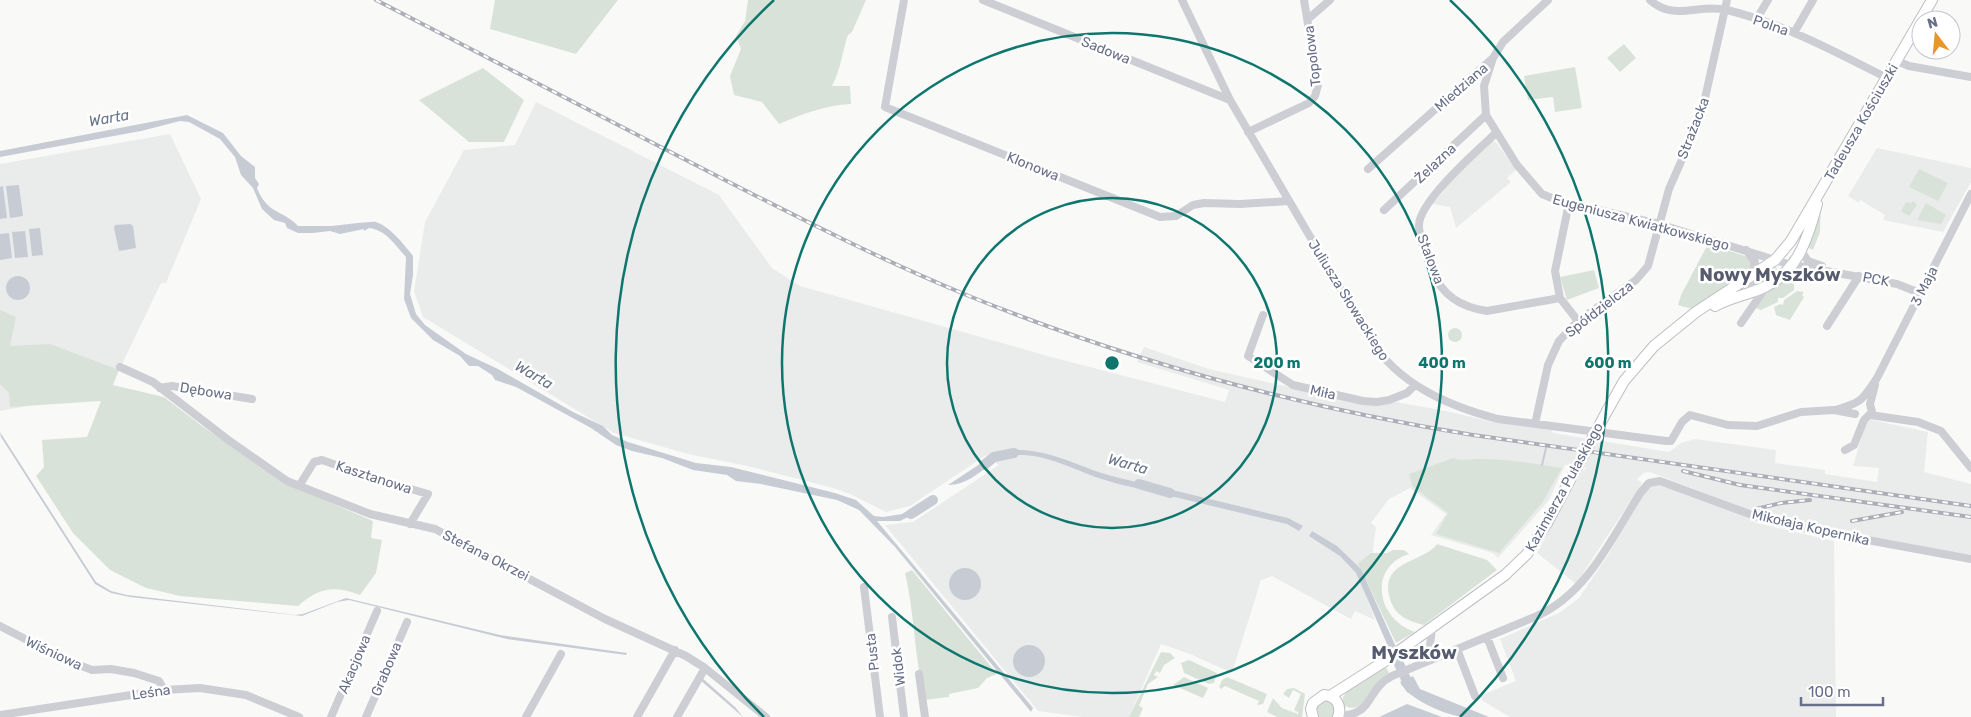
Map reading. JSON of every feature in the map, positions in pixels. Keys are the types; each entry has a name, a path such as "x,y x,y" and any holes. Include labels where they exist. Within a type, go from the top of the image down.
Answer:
{"main road":[{"name":"Tadeusza Kościuszki","path":"1775,260 1791,241 1932,0"},
{"name":"Tadeusza Kościuszki","path":"1790,264 1802,252 1820,192"},
{"name":"Kazimierza Pułaskiego","path":"1337,708 1351,683 1388,659 1497,581 1527,554 1547,523 1624,380 1638,361 1683,322 1775,260"},
{"name":"Kazimierza Pułaskiego","path":"1683,322 1726,300 1766,286 1781,277 1790,264"},
{"path":"1311,716 1315,700 1321,696 1337,708"}],"street":[{"name":"Klonowa","path":"904,0 885,107 1160,216 1176,216 1193,205 1204,203 1240,204 1289,201"},
{"name":"Sadowa","path":"983,0 998,3 1230,100"},
{"name":"Juliusza Słowackiego","path":"1182,0 1230,100 1378,351 1396,372 1415,386 1474,412 1535,424 1672,441 1686,417 1690,415 1728,424 1763,426 1802,412 1863,410"},
{"name":"Topolowa","path":"1248,132 1304,105 1315,96 1318,85 1304,0"},
{"path":"1308,19 1330,0"},
{"name":"Miedziana","path":"1368,169 1493,58 1502,42 1548,0"},
{"name":"Polna","path":"1650,0 1666,11 1726,10 1794,33 1887,78"},
{"name":"Strażacka","path":"1659,224 1676,170 1701,116 1727,0"},
{"path":"1756,20 1768,0"},
{"path":"1794,33 1813,0"},
{"name":"Eugeniusza Kwiatkowskiego","path":"1493,58 1484,86 1486,115 1496,133 1534,187 1547,196 1568,203 1659,224 1790,264"},
{"path":"1897,62 1909,66 1971,77"},
{"name":"Żelazna","path":"1384,210 1486,115"},
{"name":"Stalowa","path":"1496,133 1441,186 1424,213 1418,227 1431,268 1441,288 1452,299 1487,311 1560,298"},
{"name":"3 Maja","path":"1863,410 1920,293 1968,207 1971,194"},
{"path":"1568,203 1555,270 1560,298 1578,321"},
{"name":"Spółdzielcza","path":"1535,424 1548,364 1559,340 1578,321 1644,272 1651,258 1659,224"},
{"path":"1790,264 1785,258 1791,241"},
{"name":"Eugeniusza Kwiatkowskiego","path":"1746,250 1755,262 1751,287 1756,291"},
{"name":"PCK","path":"1802,252 1808,261 1830,271"},
{"name":"PCK","path":"1790,264 1906,286 1920,293"},
{"path":"1827,326 1859,276"},
{"path":"1742,323 1766,286"},
{"name":"Miła","path":"1262,315 1248,356 1293,385 1377,402 1407,393 1415,386"},
{"name":"Stefana Okrzei","path":"120,367 153,382 227,439 287,481 370,514 435,529 703,670 766,717"},
{"name":"Dębowa","path":"160,388 172,386 252,399"},
{"path":"1845,450 1854,445 1863,410 1918,422 1942,431 1971,468"},
{"name":"Kasztanowa","path":"299,486 314,462 322,460 373,478 428,494 410,524"},
{"name":"Mikołaja Kopernika","path":"1487,637 1548,611 1573,592 1600,558 1640,492 1649,483 1655,482 1667,484 1764,519 1792,526 1971,559"},
{"name":"Pusta","path":"864,587 880,717"},
{"name":"Akacjowa","path":"331,717 377,611"},
{"name":"Widok","path":"892,617 904,717"},
{"name":"Grabowa","path":"366,717 407,622"},
{"name":"Wiśniowa","path":"0,626 66,660 92,670 111,669 134,673 159,681 164,690"},
{"path":"1432,628 1430,646 1436,652 1446,654"},
{"path":"1337,708 1358,712 1379,684 1397,674 1487,637 1503,678"},
{"path":"1457,649 1475,696"},
{"path":"637,717 672,653"},
{"path":"526,717 561,654"},
{"path":"677,717 703,670"},
{"path":"919,674 925,717"},
{"name":"Leśna","path":"0,715 164,690 200,688 232,692 261,700 299,717"}],"shaded area":[{"path":"495,0 618,0 576,54 490,29"},
{"path":"748,0 866,0 852,32 848,35 832,86 850,86 851,104 823,108 779,124 762,102 734,95 730,76 741,49 736,36 745,21"},
{"path":"1624,44 1636,58 1620,72 1607,58"},
{"path":"1575,67 1582,108 1555,112 1553,97 1528,100 1524,76"},
{"path":"483,68 524,100 504,142 469,142 419,100"},
{"path":"536,102 719,195 772,268 800,286 1055,358 1225,402 1229,390 1137,362 1144,347 1209,369 1363,404 1381,405 1396,402 1488,421 1551,430 1553,433 1669,452 1681,443 1695,439 1776,450 1775,463 1825,470 1825,474 1877,482 1879,468 1853,466 1867,419 1928,432 1924,472 1971,484 1971,555 1880,541 1770,518 1650,472 1644,473 1637,479 1642,483 1576,584 1537,553 1583,470 1588,468 1565,465 1549,500 1498,558 1493,553 1431,535 1446,514 1410,488 1389,499 1371,523 1376,527 1371,565 1361,583 1375,620 1355,611 1351,619 1272,576 1261,580 1232,673 1190,654 1161,644 1129,717 1082,717 1038,711 885,525 913,522 999,465 986,455 910,506 886,512 850,494 833,488 747,466 688,454 614,433 423,317 414,291 425,222 464,150 515,145"},
{"path":"187,115 223,133 241,156 255,167 255,178 259,184 257,188 261,197 271,207 298,226 332,226 373,222 381,224 401,241 413,256 410,294 416,314 425,325 466,354 498,369 573,412 603,426 612,435 628,442 696,463 731,467 835,493 856,500 874,516 883,517 902,514 917,505 924,509 900,521 877,521 1033,708 1031,712 895,547 859,510 837,500 761,484 736,481 727,475 693,470 662,458 632,451 616,445 591,428 516,387 495,380 492,375 478,366 469,366 460,356 433,340 411,318 404,299 406,257 389,238 375,229 369,228 364,231 364,229 340,234 330,231 298,233 287,228 285,223 274,220 262,209 253,188 241,175 235,157 220,139 189,122 180,121 141,131 0,157 0,151"},
{"path":"170,134 201,199 166,283 161,283 109,391 0,411 0,164"},
{"path":"1491,141 1496,142 1516,170 1507,178 1511,182 1456,228 1450,207 1432,204 1444,191 1443,188"},
{"path":"1877,148 1971,168 1971,182 1943,232 1883,220 1885,215 1860,200 1859,203 1848,196"},
{"path":"1919,169 1948,183 1938,201 1909,187"},
{"path":"19,185 23,216 10,218 6,186"},
{"path":"3,186 7,218 0,219 0,187"},
{"path":"1821,199 1820,232 1813,250 1807,247"},
{"path":"1913,201 1917,205 1909,216 1901,211 1906,202 1911,203"},
{"path":"1926,203 1946,215 1941,224 1917,220"},
{"path":"130,224 133,226 136,248 119,251 115,225"},
{"path":"40,228 43,255 32,256 29,229"},
{"path":"25,231 28,257 15,258 12,232"},
{"path":"9,233 12,258 0,260 0,234"},
{"path":"1708,244 1748,257 1752,264 1749,272 1692,309 1678,305 1681,295"},
{"path":"1775,267 1781,271 1756,288 1753,283"},
{"path":"1594,270 1599,288 1567,300 1560,277"},
{"path":"1800,270 1810,271 1808,274 1797,277 1794,282 1794,290 1783,298 1778,298 1778,302 1761,310 1756,308 1775,284 1787,275"},
{"path":"18,276 27,279 30,288 27,297 18,300 9,297 6,288 9,279"},
{"path":"1797,291 1804,292 1802,295 1804,297 1790,320 1776,315 1774,307 1780,304 1783,305 1784,300"},
{"path":"0,310 16,317 10,346 50,344 119,370 113,385 164,397 202,426 285,483 373,521 371,538 382,540 376,573 360,595 342,590 327,590 313,595 298,606 180,596 146,588 110,570 73,533 36,476 44,467 42,440 87,437 101,401 10,407 9,393 0,384"},
{"path":"1455,328 1460,330 1462,335 1460,340 1455,342 1450,340 1448,335 1450,330"},
{"path":"0,432 96,582 111,591 127,595 295,615 303,614 346,598 500,635 627,653 626,655 507,639 349,600 337,602 302,616 130,597 111,593 95,584 1,437"},
{"path":"1007,450 1028,450 1047,454 1102,473 1152,486 1151,491 1111,482 1055,461 1030,455 1004,457 999,453"},
{"path":"992,456 996,460 974,477 961,483 948,485"},
{"path":"1453,458 1462,460 1506,460 1562,468 1542,503 1499,553 1436,534 1448,513 1412,486 1409,474"},
{"path":"1662,485 1729,508 1757,523 1834,541 1836,717 1510,717 1483,701 1479,696 1516,681 1500,639 1559,613 1579,598 1608,555 1645,492 1651,486"},
{"path":"1160,487 1288,518 1303,526 1299,531 1287,524 1158,493"},
{"path":"1312,531 1337,546 1361,569 1396,647 1390,651 1356,573 1340,556 1309,536"},
{"path":"1437,544 1487,560 1497,570 1424,625 1403,617 1395,610 1390,599 1388,586 1390,577 1396,569 1431,550"},
{"path":"1393,550 1404,550 1409,554 1396,561 1387,570 1383,581 1382,593 1385,605 1392,616 1402,625 1415,632 1396,643 1358,563 1371,553 1387,553"},
{"path":"965,568 971,569 976,573 980,578 980,590 976,595 971,599 965,600 959,599 954,595 950,590 949,584 950,578 954,573 959,569"},
{"path":"912,570 997,674 987,678 978,688 949,694 949,697 925,700 905,573"},
{"path":"1029,645 1041,649 1045,661 1041,673 1029,677 1017,673 1013,661 1017,649"},
{"path":"1161,652 1170,653 1175,658 1164,665 1160,673 1156,671 1154,675 1158,677 1148,684 1139,706 1143,708 1139,717 1129,717"},
{"path":"1189,660 1217,673 1214,683 1209,684 1184,673 1181,663"},
{"path":"1385,665 1390,675 1377,683 1362,703 1354,708 1344,705 1343,697 1347,691"},
{"path":"1413,676 1420,689 1489,717 1462,717 1445,713 1427,705 1410,694 1400,682"},
{"path":"701,677 736,708 743,717 699,679"},
{"path":"1184,677 1208,688 1203,698 1173,685"},
{"path":"1227,677 1267,694 1263,704 1257,705 1259,701 1225,686 1221,689 1219,687 1222,680"},
{"path":"1294,688 1305,694 1302,717 1277,717 1267,712 1273,698 1282,708 1298,714 1294,710 1301,694 1293,690 1289,698 1283,694 1287,689"},
{"path":"1328,699 1336,707 1333,717 1317,717 1315,712 1316,704"},
{"path":"1407,704 1442,717 1379,717"}],"waterway":[{"path":"1542,465 1546,448"},
{"name":"Warta","path":"984,465 994,457 1014,453"},
{"name":"Warta","path":"1139,484 1170,493"},
{"name":"Warta","path":"911,514 933,500"},
{"name":"Warta","path":"1395,655 1410,688 1414,690"}],"railway":[{"path":"376,0 754,195 932,281 1030,320 1154,362 1280,396 1408,424 1473,435 1971,506"},
{"path":"1683,471 1740,485 1971,517"},
{"path":"1756,509 1781,503 1810,500"},
{"path":"1852,521 1902,512"}],"district":[{"name":"Nowy Myszków","path":"1770,274"},
{"name":"Myszków","path":"1414,652"}]}
